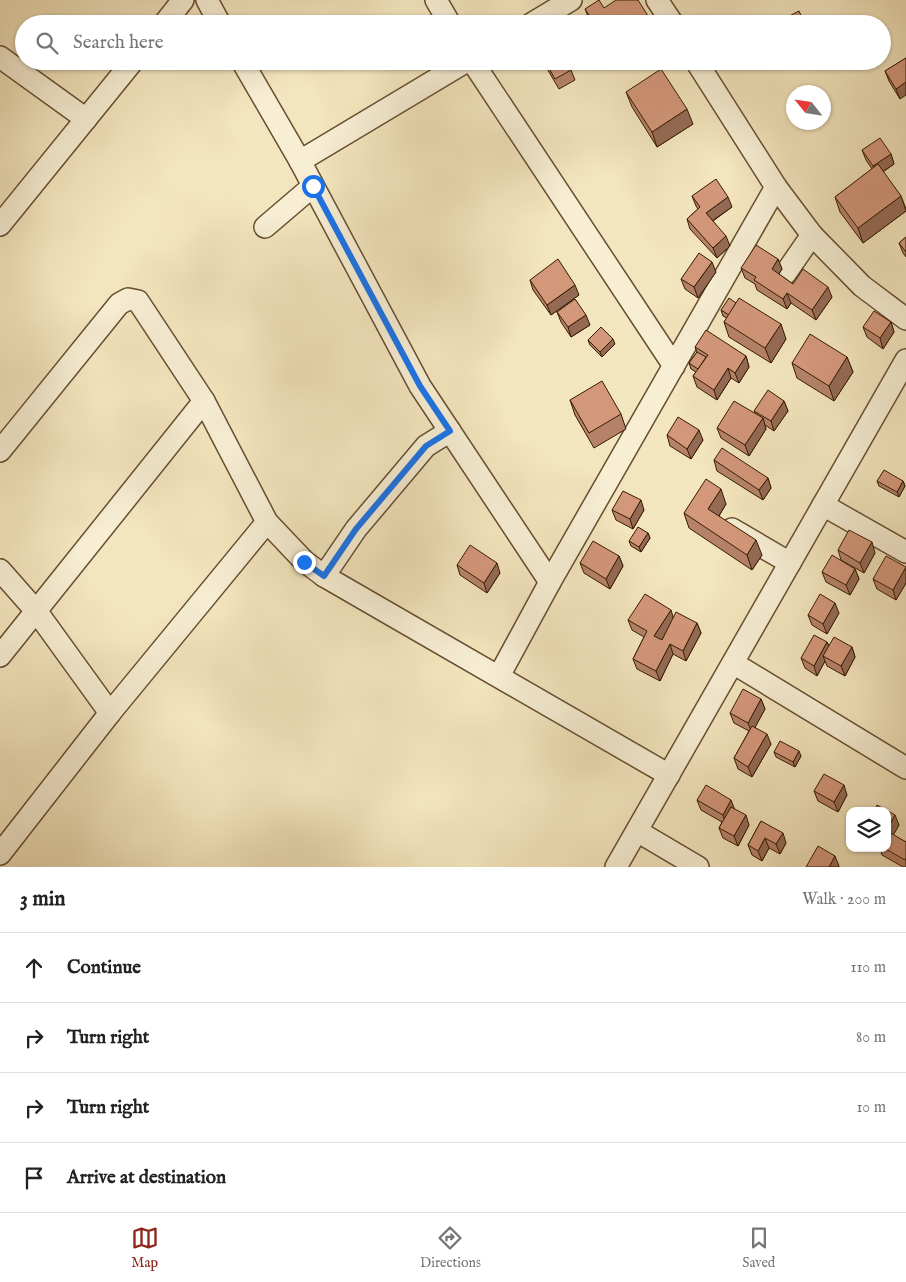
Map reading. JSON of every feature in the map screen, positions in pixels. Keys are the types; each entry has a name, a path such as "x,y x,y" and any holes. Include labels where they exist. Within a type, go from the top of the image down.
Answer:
{"street":[{"path":"171,15 183,0"},
{"path":"207,0 215,15"},
{"path":"436,0 445,15"},
{"path":"546,15 571,0"},
{"path":"658,0 667,15"},
{"path":"0,57 15,68"},
{"path":"18,70 86,119"},
{"path":"0,225 126,70"},
{"path":"247,70 300,161 420,386 550,582"},
{"path":"300,161 452,70"},
{"path":"478,70 674,366"},
{"path":"702,70 776,187 812,235 862,286 906,319"},
{"path":"265,227 313,186"},
{"path":"499,676 550,582 776,187"},
{"path":"785,274 812,235"},
{"path":"0,451 119,304 128,300 138,301 204,401 267,522 304,562 324,576 669,774"},
{"path":"616,867 906,360"},
{"path":"0,656 204,401"},
{"path":"324,576 356,529 426,446 450,431"},
{"path":"823,505 906,552"},
{"path":"0,854 110,713 267,522"},
{"path":"723,524 790,563"},
{"path":"0,570 37,612 110,713"},
{"path":"733,663 906,768"},
{"path":"637,831 698,867"}],"building":[{"path":"599,0 604,8 616,0 638,0 647,15 589,15 585,9"},
{"path":"799,11 801,15 791,15"},
{"path":"906,58 906,82 896,89 885,71 891,70 891,67"},
{"path":"550,70 571,70 555,79"},
{"path":"662,70 687,109 652,132 626,92"},
{"path":"880,138 891,154 873,166 862,150"},
{"path":"878,164 901,196 858,228 835,197"},
{"path":"716,179 728,197 706,213 726,236 713,248 687,219 700,207 692,196"},
{"path":"906,237 906,252 899,243"},
{"path":"756,245 778,259 772,269 793,284 803,269 828,287 812,310 787,293 783,299 754,280 756,277 741,268"},
{"path":"699,253 712,262 694,287 681,279"},
{"path":"558,259 575,285 547,305 530,280"},
{"path":"729,298 736,303 729,315 721,310"},
{"path":"739,298 781,324 765,348 724,322"},
{"path":"575,299 586,315 568,327 557,312"},
{"path":"874,311 891,322 880,338 863,327"},
{"path":"601,327 613,339 600,352 588,340"},
{"path":"706,330 746,356 735,373 728,368 714,390 693,376 708,355 695,347"},
{"path":"810,334 847,357 829,386 792,363"},
{"path":"697,352 706,357 698,369 689,363"},
{"path":"602,381 621,414 589,433 570,400"},
{"path":"768,390 784,401 771,421 754,411"},
{"path":"734,401 763,418 745,445 717,428"},
{"path":"678,417 699,430 687,449 667,435"},
{"path":"722,448 768,478 759,490 714,460"},
{"path":"884,470 903,481 897,492 877,481"},
{"path":"706,479 721,489 708,509 756,540 747,555 684,513"},
{"path":"623,491 641,500 630,519 612,510"},
{"path":"638,527 648,533 639,547 629,541"},
{"path":"849,530 872,542 860,563 838,550"},
{"path":"593,541 619,556 606,579 580,563"},
{"path":"470,545 497,563 484,583 457,565"},
{"path":"832,555 855,569 846,585 822,572"},
{"path":"886,556 906,567 893,590 873,579"},
{"path":"645,594 671,610 654,636 662,640 676,612 697,623 683,651 670,644 656,671 633,659 647,631 628,620"},
{"path":"820,594 835,603 823,624 808,615"},
{"path":"814,635 827,642 814,666 801,658"},
{"path":"834,637 852,647 841,666 823,656"},
{"path":"743,689 761,699 748,723 730,713"},
{"path":"752,726 767,734 748,767 734,758"},
{"path":"780,741 799,751 793,762 774,752"},
{"path":"824,774 844,785 834,802 814,791"},
{"path":"706,785 731,800 723,815 697,800"},
{"path":"731,807 746,815 734,836 719,828"},
{"path":"891,813 895,815 891,822"},
{"path":"761,821 783,833 776,844 765,838 758,851 748,845"},
{"path":"891,833 906,842 905,860 891,852"},
{"path":"818,846 835,856 829,867 806,867"}],"route":[{"path":"304,562 324,576 356,529 426,446 450,431 420,386 313,186"}]}
